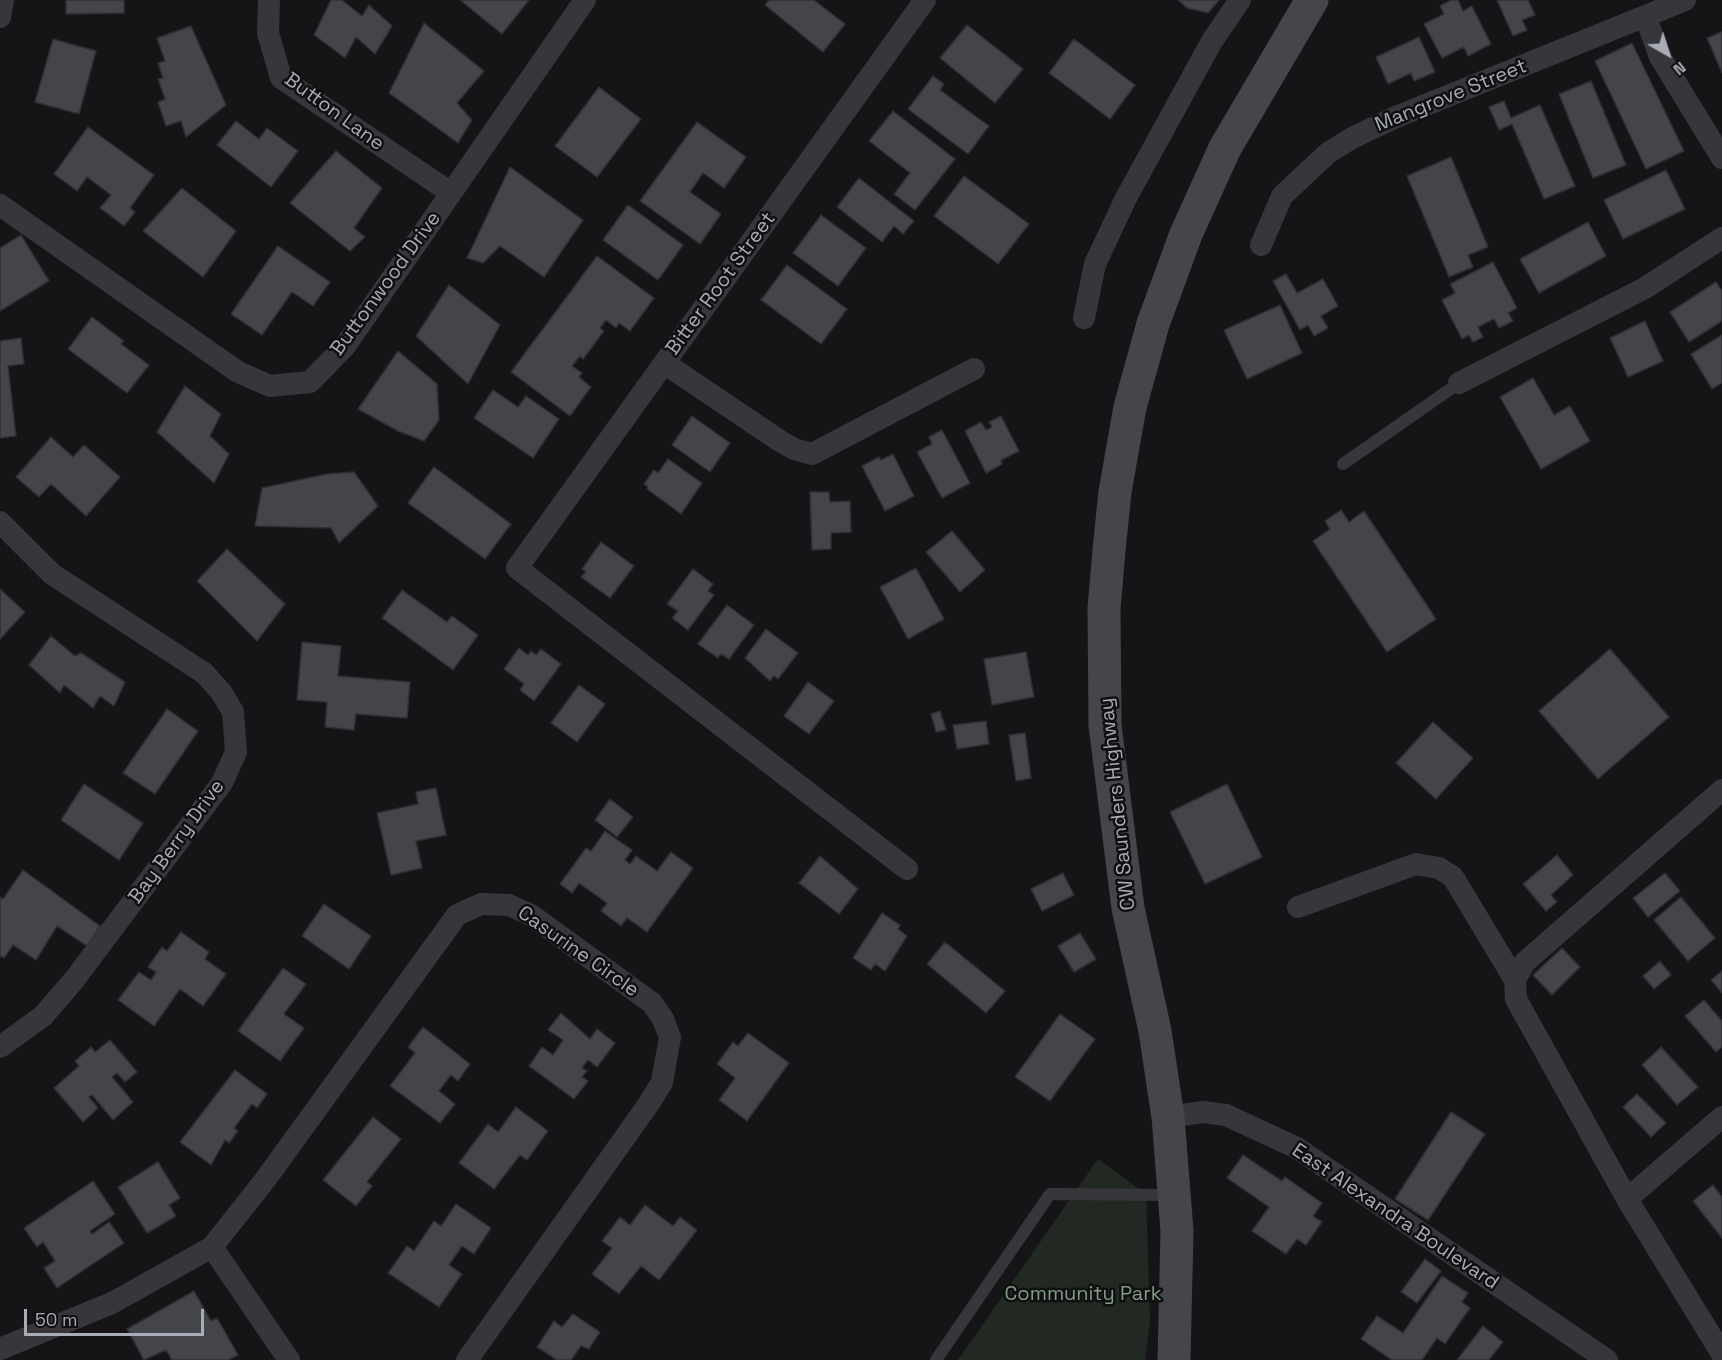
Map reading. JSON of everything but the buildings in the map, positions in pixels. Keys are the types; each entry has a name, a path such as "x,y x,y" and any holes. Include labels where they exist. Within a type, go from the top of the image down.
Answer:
{"main road":[{"name":"CW Saunders Highway","path":"1174,1360 1177,1231 1168,1117 1155,1031 1128,908 1105,725 1104,609 1115,492 1130,408 1141,366 1153,324 1186,234 1225,148 1312,0"}],"street":[{"path":"0,17 3,0"},
{"name":"Button Lane","path":"269,0 268,33 281,78 451,193"},
{"name":"Buttonwood Drive","path":"0,206 238,372 270,387 310,382 345,345 585,0"},
{"name":"Bitter Root Street","path":"907,869 517,568 925,0"},
{"path":"1084,318 1095,264 1126,198 1201,60 1240,0"},
{"name":"Mangrove Street","path":"1261,246 1282,196 1328,153 1352,138 1396,117 1646,18 1685,0"},
{"path":"1646,18 1660,57 1722,158"},
{"path":"1459,383 1645,288 1722,238"},
{"path":"664,363 780,441 794,449 812,454 974,369"},
{"name":"Bay Berry Drive","path":"0,522 52,574 204,673 221,692 233,712 236,752 222,783 74,980 43,1016 0,1047"},
{"path":"1515,980 1525,962 1722,790"},
{"path":"1298,907 1416,864 1438,868 1453,877 1515,980 1516,999 1627,1199 1722,1354"},
{"name":"Casurine Circle","path":"0,1349 112,1303 212,1247 265,1180 457,915 481,904 508,905 531,915 652,1003 663,1019 670,1037 662,1082 650,1102 467,1360"},
{"name":"East Alexandra Boulevard","path":"1168,1117 1203,1112 1226,1115 1297,1148 1607,1360"},
{"path":"1627,1199 1722,1117"},
{"path":"212,1247 289,1360"},
{"path":"0,1355 2,1360"}],"lane":[{"path":"1343,465 1459,383"},
{"path":"936,1360 1050,1194 1174,1195"}],"green space":[{"name":"Community Park","path":"1098,1159 1146,1194 1150,1321 1145,1360 958,1360"}]}
